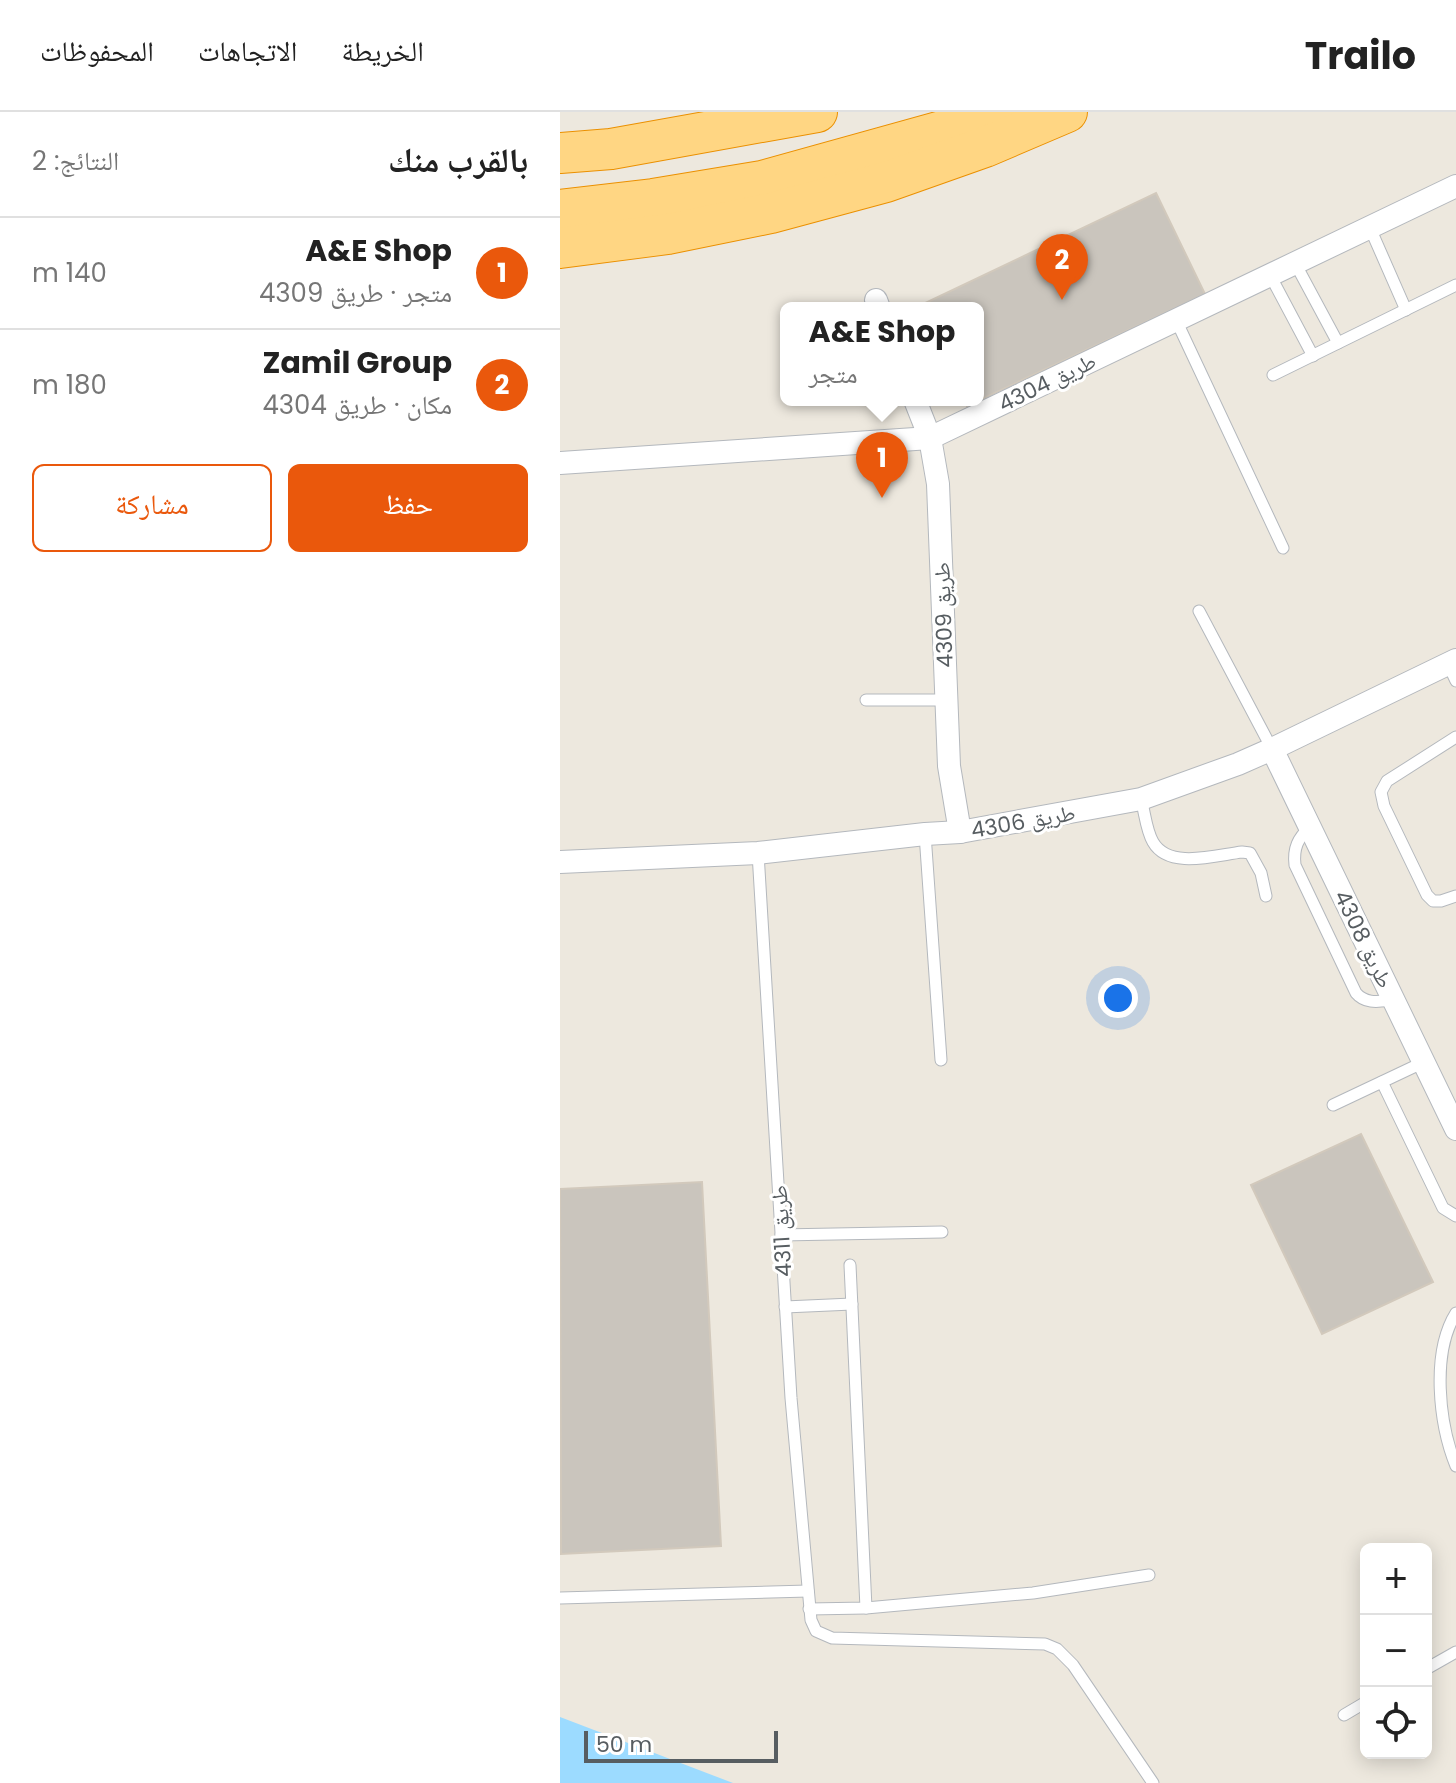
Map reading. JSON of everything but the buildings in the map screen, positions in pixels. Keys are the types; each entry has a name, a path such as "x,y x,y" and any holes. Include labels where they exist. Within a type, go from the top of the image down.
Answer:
{"highway":[{"path":"560,153 626,147 817,112"},
{"path":"560,210 762,181 1001,112"},
{"path":"560,248 668,234 771,213 900,177 985,147 1067,112"}],"street":[{"name":"طريق 4304","path":"560,463 930,438 1456,186"},
{"name":"طريق 4309","path":"917,406 930,438 938,484 949,766 960,832"},
{"name":"طريق 4306","path":"560,862 758,853 960,832 1141,799 1238,764 1453,669"},
{"name":"طريق 4308","path":"1272,749 1456,1129"}],"lane":[{"path":"1370,228 1406,310"},
{"path":"1295,263 1338,343"},
{"path":"1270,275 1313,356"},
{"path":"1273,375 1456,285"},
{"path":"1176,320 1283,548"},
{"path":"1199,611 1272,749"},
{"path":"866,700 947,700"},
{"path":"1456,737 1387,781 1381,792 1384,806 1427,895 1433,901 1456,896"},
{"path":"1141,799 1151,838 1165,855 1181,859 1250,853 1261,873 1266,896"},
{"path":"1310,827 1296,843 1295,865 1356,993 1360,998 1371,1001 1394,1000"},
{"path":"925,834 941,1060"},
{"name":"طريق 4311","path":"758,853 785,1307 809,1609"},
{"path":"1333,1105 1424,1062"},
{"path":"1382,1082 1443,1208 1456,1216"},
{"path":"781,1235 942,1232"},
{"path":"850,1265 866,1608"},
{"path":"785,1307 852,1304"},
{"path":"1456,1313 1449,1325 1439,1374 1443,1418 1456,1466"},
{"path":"1149,1575 1033,1593 866,1608 809,1609 816,1631 832,1638 1045,1644 1057,1649 1073,1665 1153,1783"},
{"path":"560,1598 808,1591"},
{"path":"1432,1666 1456,1652"},
{"path":"1344,1715 1360,1706"}],"water":[{"path":"560,1717 733,1783 560,1783"}],"place":[{"name":"Zamil Group","path":"1062,300"},
{"name":"A&E Shop","path":"882,498"}]}
